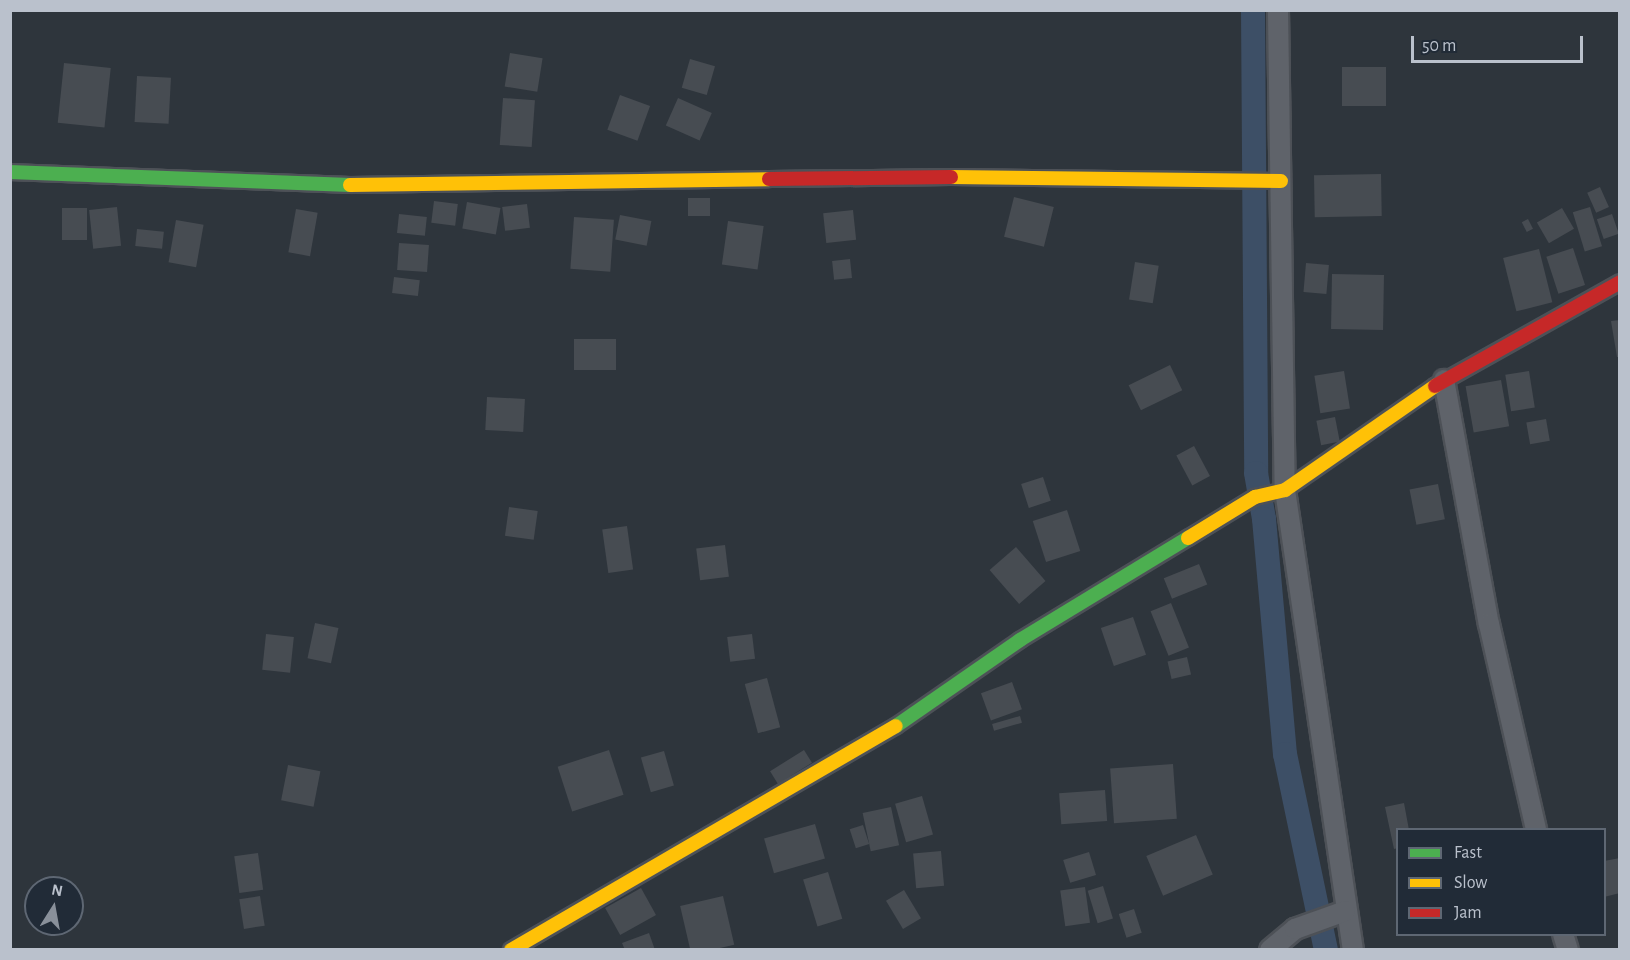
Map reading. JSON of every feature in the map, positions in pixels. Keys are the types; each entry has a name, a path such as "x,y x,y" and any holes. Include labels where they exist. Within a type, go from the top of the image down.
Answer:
{"street":[{"path":"1278,10 1275,180 1279,492 1340,913 1353,950"},
{"path":"10,172 299,184 935,177 1275,180"},
{"path":"511,950 905,721 1020,640 1255,497 1279,492 1444,380 1620,282"},
{"path":"1444,380 1490,624 1536,828"},
{"path":"1270,950 1295,929 1340,913"}],"building":[{"path":"510,53 543,58 537,92 505,87"},
{"path":"690,59 715,66 707,95 682,88"},
{"path":"64,63 111,68 104,128 58,123"},
{"path":"1342,67 1386,67 1386,106 1342,106"},
{"path":"137,76 171,78 169,124 135,122"},
{"path":"620,95 650,106 637,141 607,130"},
{"path":"503,98 535,100 532,147 500,145"},
{"path":"678,98 712,113 700,140 666,125"},
{"path":"1381,174 1382,216 1315,217 1314,175"},
{"path":"1600,187 1609,207 1596,213 1587,193"},
{"path":"1014,197 1054,207 1044,247 1004,237"},
{"path":"688,198 710,198 710,216 688,216"},
{"path":"434,201 458,204 455,226 431,223"},
{"path":"467,202 500,208 496,234 462,229"},
{"path":"527,204 530,228 505,231 502,207"},
{"path":"117,207 121,246 93,249 89,210"},
{"path":"1590,207 1602,246 1585,251 1573,212"},
{"path":"62,208 87,208 87,240 62,240"},
{"path":"1562,208 1574,229 1549,243 1537,222"},
{"path":"296,209 318,213 310,256 288,252"},
{"path":"853,210 856,240 826,243 823,213"},
{"path":"399,214 427,217 425,236 397,233"},
{"path":"1612,214 1619,234 1604,239 1597,219"},
{"path":"620,215 651,221 647,246 615,240"},
{"path":"574,217 614,220 610,272 570,269"},
{"path":"1528,219 1533,229 1527,232 1522,222"},
{"path":"176,220 204,225 196,267 169,262"},
{"path":"728,221 764,226 758,270 722,265"},
{"path":"137,229 164,232 162,249 135,246"},
{"path":"399,243 429,245 427,272 397,270"},
{"path":"1573,248 1585,285 1558,294 1546,257"},
{"path":"1539,249 1552,302 1516,311 1503,258"},
{"path":"850,259 852,278 834,280 832,261"},
{"path":"1135,262 1159,266 1153,303 1129,300"},
{"path":"1306,263 1329,265 1326,294 1303,292"},
{"path":"1332,274 1384,275 1383,330 1331,329"},
{"path":"394,277 420,280 418,296 392,293"},
{"path":"1620,320 1620,357 1617,357 1611,321"},
{"path":"574,339 616,339 616,370 574,370"},
{"path":"1170,365 1182,390 1141,410 1129,385"},
{"path":"1344,371 1350,409 1320,413 1314,376"},
{"path":"1529,371 1535,408 1511,411 1505,375"},
{"path":"1501,380 1509,426 1474,433 1466,386"},
{"path":"487,397 525,399 523,432 485,430"},
{"path":"1335,417 1340,442 1321,445 1316,421"},
{"path":"1546,419 1550,441 1530,444 1526,422"},
{"path":"1194,446 1210,476 1192,485 1176,455"},
{"path":"1043,477 1051,501 1029,508 1021,484"},
{"path":"1438,484 1445,519 1416,525 1410,490"},
{"path":"509,507 538,511 534,540 505,536"},
{"path":"1067,510 1080,551 1046,562 1033,521"},
{"path":"627,526 633,570 608,573 602,529"},
{"path":"725,545 729,577 700,580 696,549"},
{"path":"1016,547 1046,581 1019,604 990,570"},
{"path":"1199,564 1207,584 1172,599 1164,578"},
{"path":"1171,603 1189,648 1169,656 1151,611"},
{"path":"1133,617 1146,655 1114,666 1101,628"},
{"path":"315,623 338,628 331,663 308,658"},
{"path":"266,634 294,637 290,673 262,670"},
{"path":"752,634 755,659 730,662 727,637"},
{"path":"1187,657 1191,675 1172,679 1168,661"},
{"path":"767,678 780,727 758,733 745,684"},
{"path":"1012,682 1022,709 991,721 981,693"},
{"path":"1020,716 1022,723 994,731 992,724"},
{"path":"609,750 624,795 572,811 558,767"},
{"path":"804,750 812,763 778,784 770,771"},
{"path":"664,751 674,786 651,792 641,758"},
{"path":"1173,764 1177,819 1114,823 1110,768"},
{"path":"288,765 320,771 314,807 281,800"},
{"path":"1105,790 1107,821 1061,824 1059,793"},
{"path":"922,796 933,834 906,842 895,804"},
{"path":"1404,803 1409,828 1396,828 1396,848 1394,849 1385,807"},
{"path":"891,807 899,845 871,851 863,813"},
{"path":"815,824 825,859 774,873 764,839"},
{"path":"863,825 869,844 856,848 850,829"},
{"path":"1196,835 1213,875 1163,896 1146,856"},
{"path":"941,851 944,886 916,888 913,853"},
{"path":"1089,852 1096,875 1070,883 1063,860"},
{"path":"258,853 263,890 239,893 234,856"},
{"path":"1620,858 1620,893 1606,896 1606,861"},
{"path":"828,872 842,919 817,926 803,880"},
{"path":"1103,886 1113,919 1098,923 1088,891"},
{"path":"1085,887 1090,923 1065,926 1060,890"},
{"path":"641,888 656,915 620,935 605,908"},
{"path":"904,890 921,918 903,929 886,901"},
{"path":"260,896 265,926 244,929 239,899"},
{"path":"723,896 734,945 711,950 690,950 680,906"},
{"path":"1134,909 1142,933 1127,938 1119,914"},
{"path":"649,933 655,950 625,950 622,943"}],"waterway":[{"path":"1253,10 1256,473 1264,519 1285,754 1326,950"}],"traffic: fast":[{"path":"10,172 350,185"},
{"path":"896,726 1020,640 1188,538"}],"traffic: slow":[{"path":"951,177 1281,181"},
{"path":"350,185 769,179"},
{"path":"1188,538 1255,497 1285,490 1435,386"},
{"path":"511,950 896,726"}],"traffic: jam":[{"path":"769,179 951,177"},
{"path":"1435,386 1620,282"}]}
